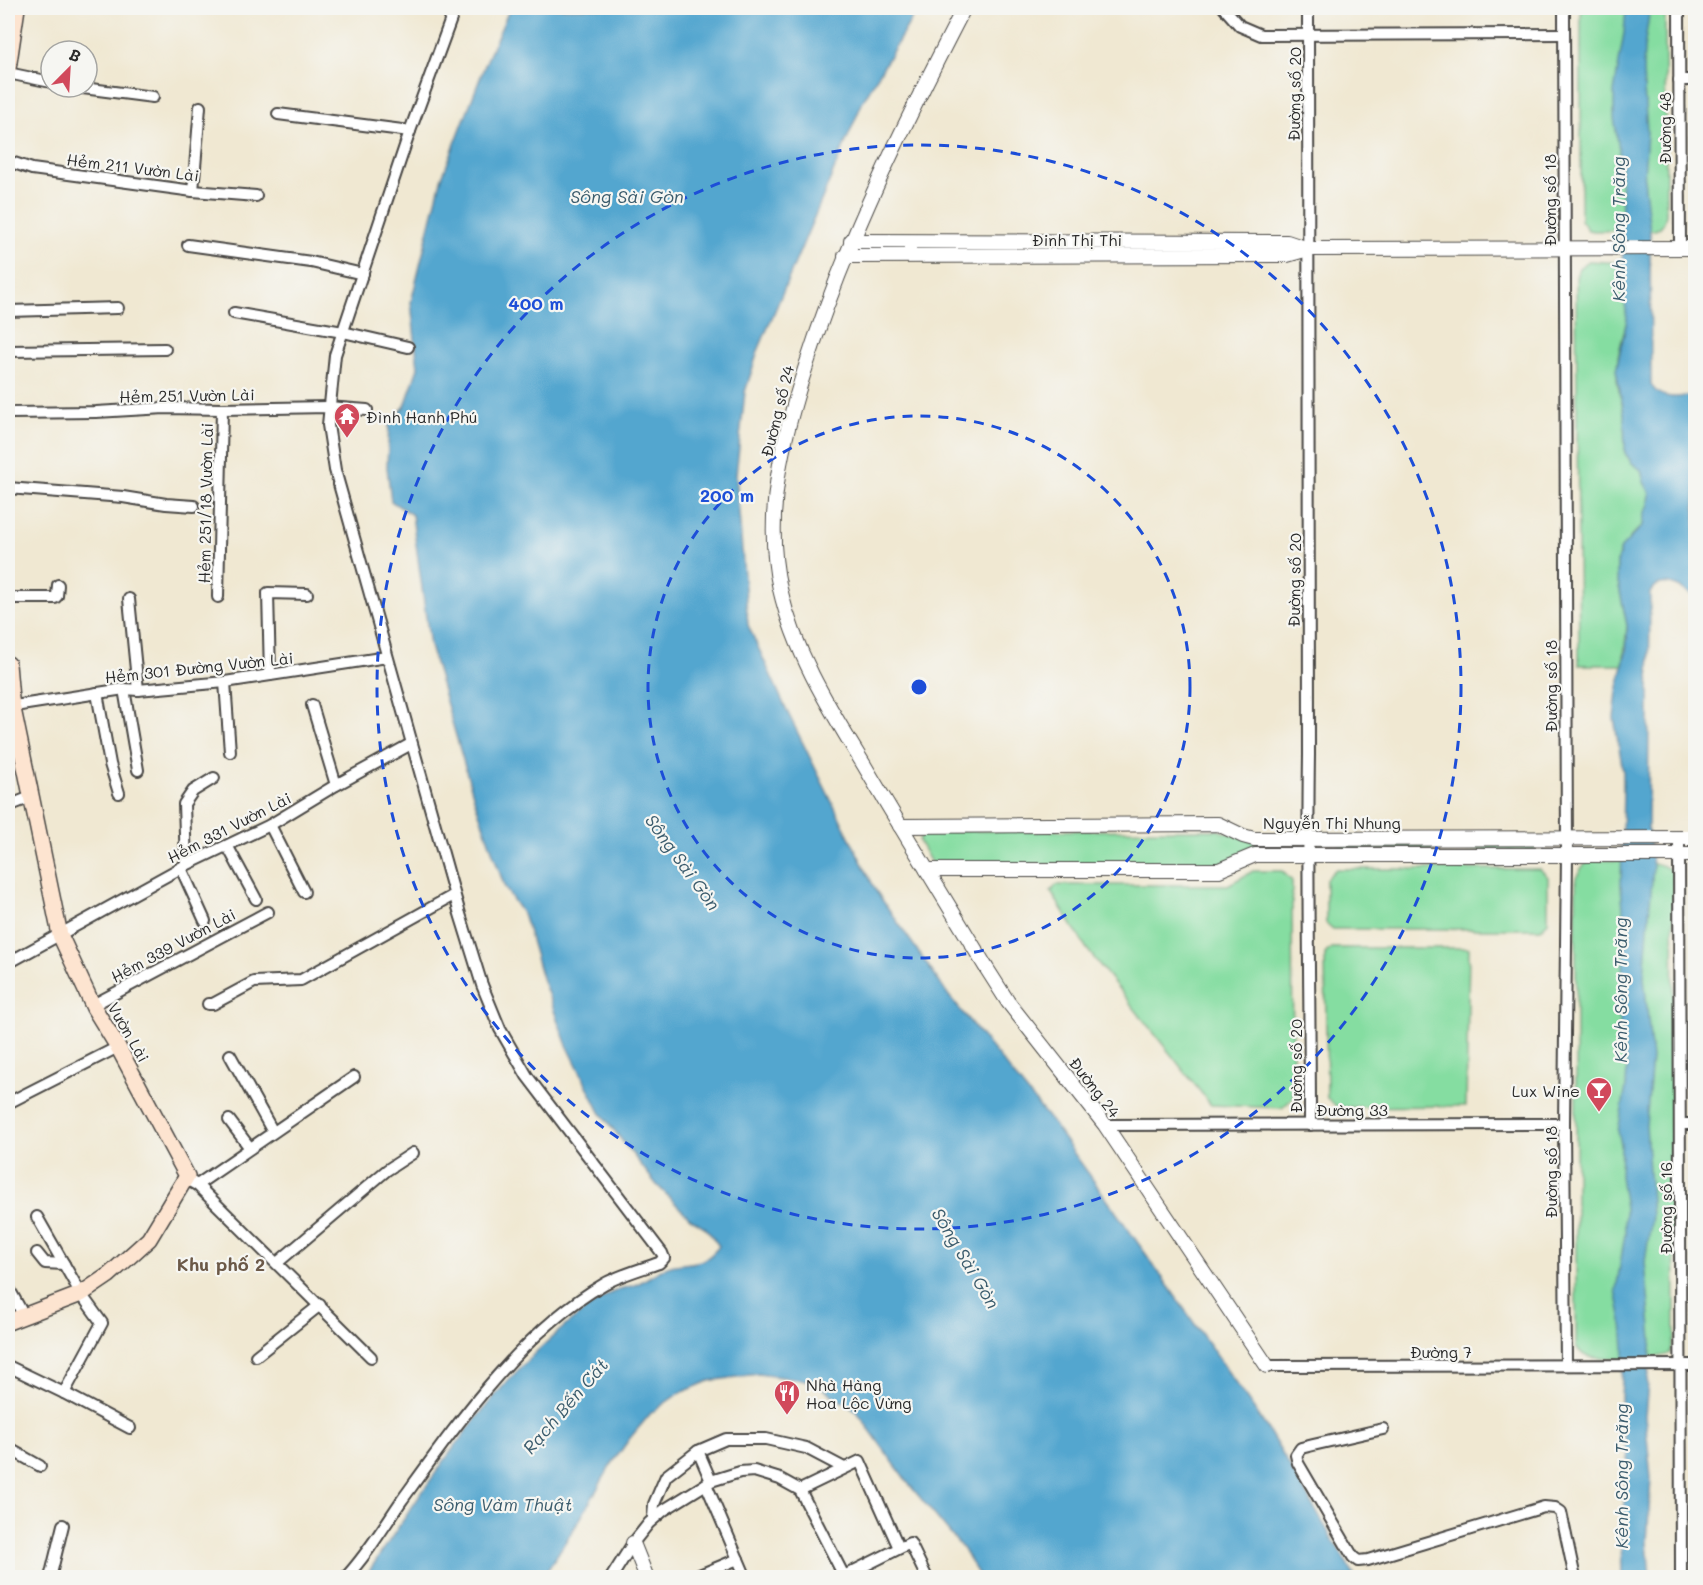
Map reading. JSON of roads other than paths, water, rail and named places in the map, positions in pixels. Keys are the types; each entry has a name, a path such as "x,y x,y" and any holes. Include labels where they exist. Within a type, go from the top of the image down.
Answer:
{"main road":[{"path":"8,71 13,15"},
{"name":"Vườn Lài","path":"8,664 10,706 32,797 60,935 93,1005 192,1182"},
{"path":"8,1322 81,1294 110,1275 149,1239 192,1182"}],"street":[{"path":"345,1578 459,1422 524,1350 562,1313 588,1294 606,1283 659,1263 664,1258 527,1076 500,1029 482,985 454,895 335,470 328,425 328,407 335,355 410,132 455,8"},
{"name":"Đường số 24","path":"900,826 811,676 790,623 780,589 772,523 778,477 795,401 823,313 851,241 919,95 964,8"},
{"name":"Đường số 20","path":"1224,8 1240,26 1249,32 1260,35 1309,35"},
{"name":"Đường số 20","path":"1308,8 1310,1125"},
{"name":"Đường số 18","path":"1563,8 1567,854 1564,1124 1566,1365"},
{"name":"Đường 48","path":"1679,8 1680,248"},
{"path":"1309,35 1564,34"},
{"path":"8,71 39,79"},
{"path":"1679,80 1695,80"},
{"path":"99,90 153,97"},
{"path":"193,190 200,107"},
{"path":"278,114 410,132"},
{"name":"Hẻm 211 Vườn Lài","path":"8,161 32,169 256,196"},
{"name":"Đinh Thị Thi","path":"851,241 1287,242 1308,249"},
{"path":"188,244 311,262 363,274"},
{"name":"Đinh Thị Thi","path":"845,256 1287,255 1308,249 1695,248"},
{"path":"8,311 118,308"},
{"path":"234,313 343,332 408,347"},
{"path":"8,351 165,349"},
{"name":"Hẻm 251 Vườn Lài","path":"8,413 96,412 165,408 222,410 328,407 367,410"},
{"name":"Hẻm 251/18 Vườn Lài","path":"218,597 222,410"},
{"path":"8,488 123,497 194,506"},
{"path":"8,598 55,598 58,585"},
{"path":"270,675 268,593 307,594"},
{"path":"129,599 138,690"},
{"name":"Hẻm 301 Đường Vườn Lài","path":"10,706 124,689 138,690 225,682 387,657"},
{"path":"225,682 230,752"},
{"path":"124,689 138,770"},
{"path":"97,693 110,764 119,793"},
{"path":"312,705 336,785"},
{"name":"Hẻm 331 Vườn Lài","path":"8,963 184,867 270,825 336,785 411,744"},
{"path":"205,921 184,867 184,804 193,791 213,778"},
{"path":"8,806 32,797"},
{"name":"Nguyễn Thị Nhung","path":"900,826 1218,824 1254,839 1695,838"},
{"path":"270,825 304,892"},
{"name":"Đường 24","path":"900,826 1008,1002 1105,1125 1267,1366"},
{"name":"Đường số 16","path":"1679,838 1681,1578"},
{"path":"228,847 256,899"},
{"name":"Nguyễn Thị Nhung","path":"927,870 1220,870 1255,855 1695,855"},
{"path":"208,1005 254,982 300,980 454,895"},
{"name":"Hẻm 339 Vườn Lài","path":"93,1005 268,912"},
{"path":"8,1103 118,1047"},
{"path":"230,1054 273,1132"},
{"path":"354,1077 250,1148 192,1182 371,1357"},
{"path":"229,1120 250,1148"},
{"name":"Đường 33","path":"1105,1125 1564,1124"},
{"path":"1680,1124 1695,1124"},
{"path":"277,1263 387,1170 413,1153"},
{"path":"37,1217 81,1294 102,1323 64,1393"},
{"path":"37,1253 45,1263 63,1264"},
{"path":"8,1287 24,1316"},
{"path":"256,1356 318,1307"},
{"name":"Đường 7","path":"1267,1366 1695,1365"},
{"path":"8,1366 130,1428"},
{"path":"1383,1429 1307,1446 1301,1448 1296,1455 1298,1463 1353,1557 1358,1561 1368,1560 1544,1507 1555,1508 1561,1512 1575,1578"},
{"path":"653,1518 654,1504 666,1476 698,1451 726,1439 766,1439 806,1448 844,1468"},
{"path":"8,1448 40,1466"},
{"path":"698,1451 746,1578"},
{"path":"800,1490 860,1461 899,1548"},
{"path":"611,1578 633,1543 653,1518 709,1482 740,1472 754,1471 780,1479 800,1490 843,1577 910,1542 927,1578"},
{"path":"50,1578 63,1525"},
{"path":"633,1543 647,1578"},
{"path":"692,1578 738,1559"}],"water":[{"name":"Sông Sài Gòn","path":"510,8 918,8 863,101 758,351 745,392 736,475 748,625 787,711 876,891 949,996 1051,1121 1153,1264 1267,1428 1355,1577 980,1577 962,1548 908,1483 857,1412 812,1381 758,1374 709,1381 678,1394 651,1413 611,1465 543,1577 365,1577 463,1435 519,1369 550,1339 587,1309 617,1290 636,1284 667,1267 703,1260 719,1246 706,1228 690,1218 656,1184 600,1112 566,1043 542,978 524,916 505,888 474,798 430,646 412,515 391,501 387,467 389,424 405,406 418,368 411,302 441,180 487,60"},
{"name":"Kênh Sông Trăng","path":"1626,8 1650,8 1643,73 1647,132 1644,178 1650,231 1651,384 1664,396 1683,397 1696,394 1695,597 1672,584 1660,584 1650,593 1648,829 1653,867 1644,977 1652,1058 1646,1125 1652,1216 1645,1262 1652,1339 1645,1416 1651,1478 1647,1542 1650,1577 1622,1577 1621,1534 1628,1464 1621,1397 1624,1349 1616,1290 1625,1234 1625,1208 1620,1176 1621,1144 1618,1131 1627,1068 1619,1015 1626,945 1621,886 1623,771 1614,718 1626,652 1627,625 1617,577 1617,563 1621,548 1643,525 1650,493 1641,470 1625,453 1624,413 1616,370 1627,320 1623,284 1621,163 1614,118 1614,92"}],"place":[{"name":"Đình Hanh Phú","path":"347,439"},
{"name":"Lux Wine","path":"1599,1113"},
{"name":"Nhà Hàng Hoa Lộc Vừng","path":"787,1416"}],"district":[{"name":"Khu phố 2","path":"221,1264"}],"water label":[{"name":"Rạch Bến Cát","path":"565,1406"},
{"name":"Sông Vàm Thuật","path":"503,1504"}]}
